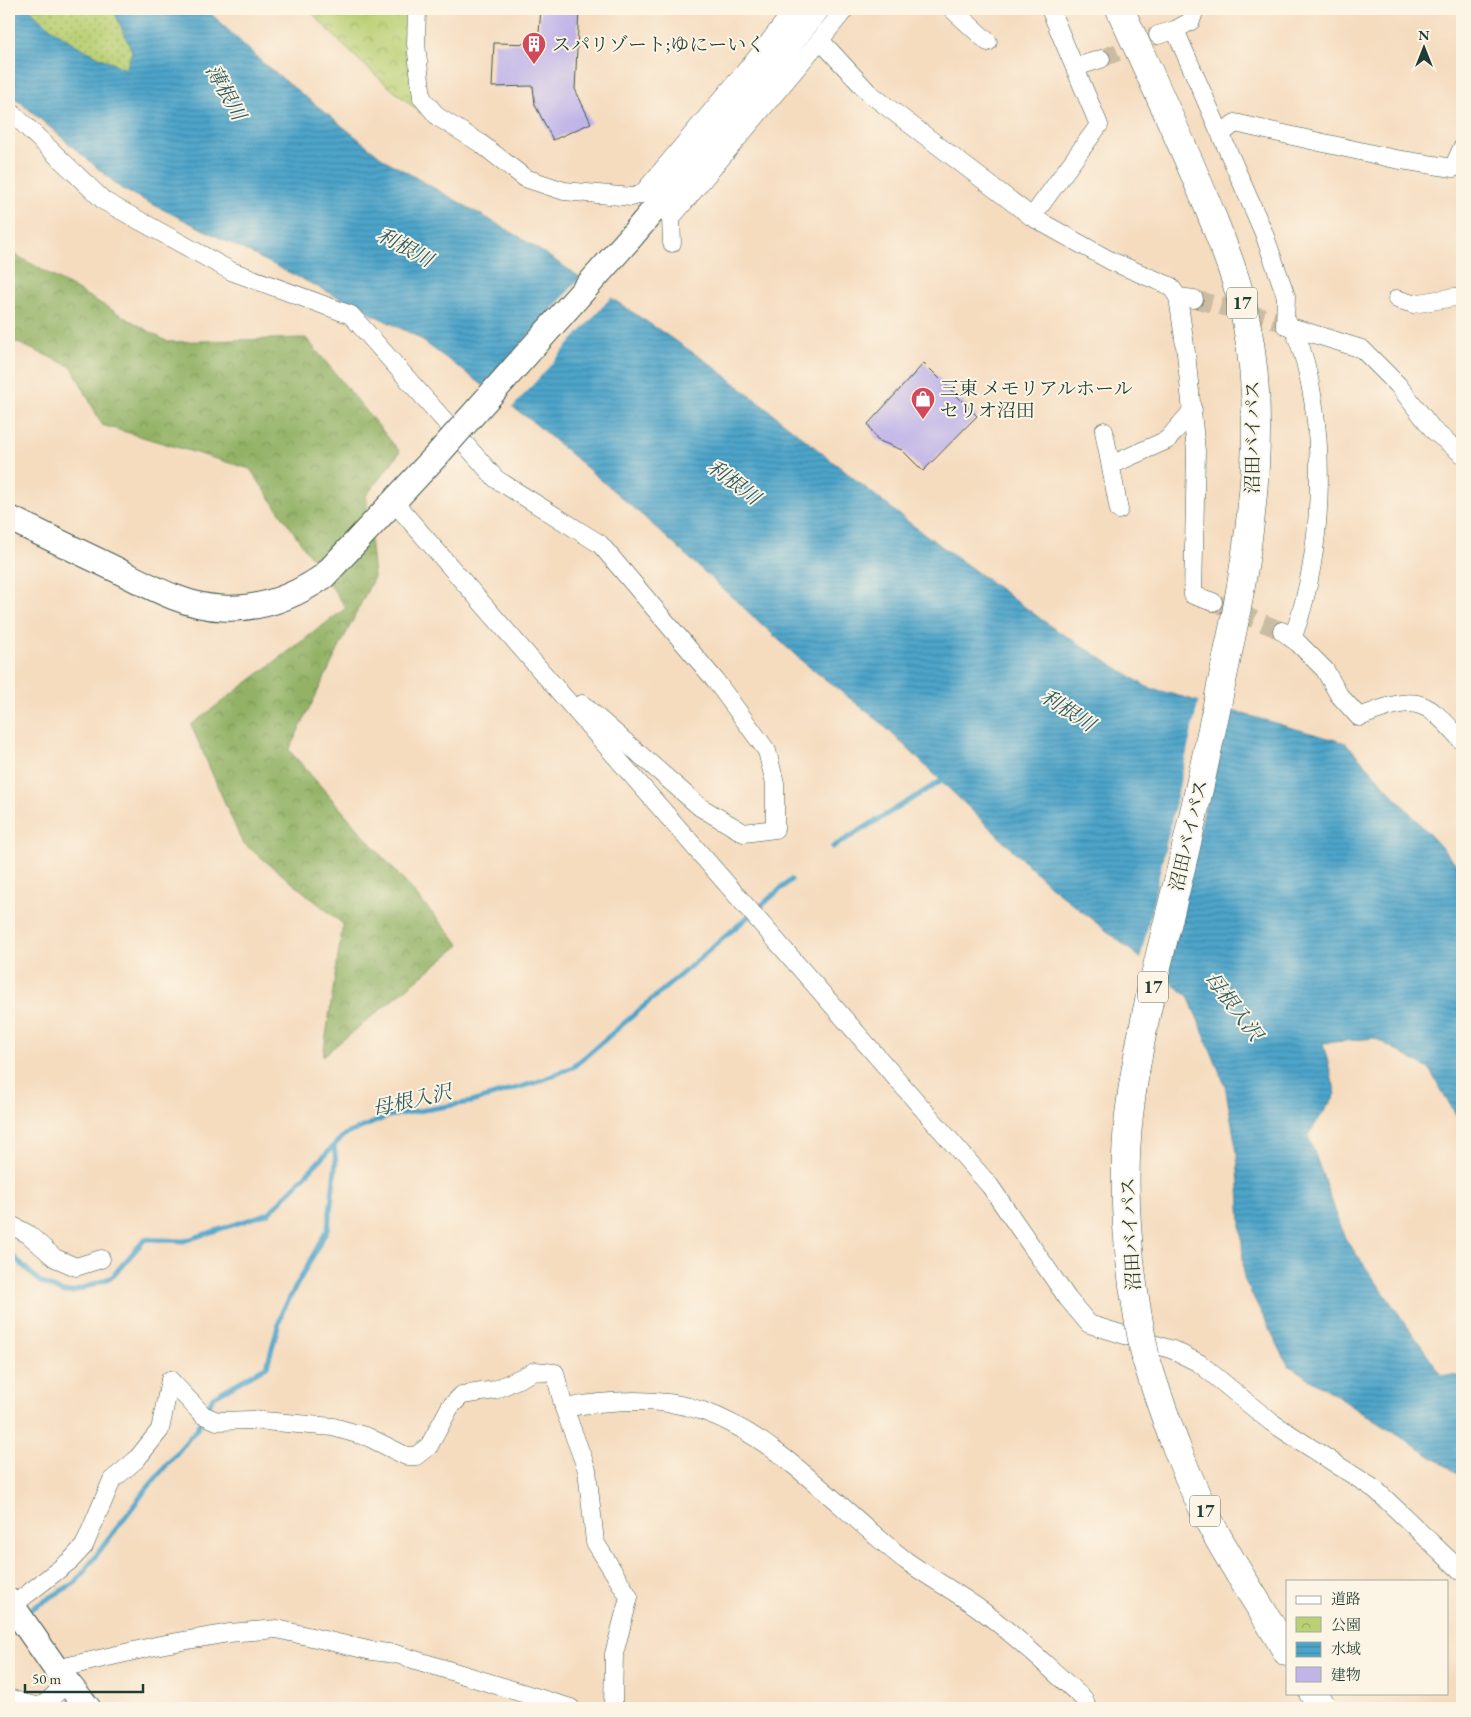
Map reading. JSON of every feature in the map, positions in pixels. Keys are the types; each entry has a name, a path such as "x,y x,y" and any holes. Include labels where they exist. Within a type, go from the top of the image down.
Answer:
{"highway":[{"name":"沼田バイパス","path":"1120,9 1199,183 1227,254 1246,322 1255,428 1250,522 1236,620 1192,822 1144,1028 1129,1115 1126,1169 1127,1231 1135,1309 1146,1359 1169,1430 1198,1498 1216,1534 1286,1650"},
{"path":"1314,1694 1322,1708"}],"street":[{"path":"418,9 416,44 422,98 438,118 480,143 525,178 564,191 632,197 643,194 762,51 794,9"},
{"path":"9,518 163,592 186,601 220,608 252,606 280,600 304,590 324,576 437,455 630,238 713,140 817,9"},
{"path":"672,243 668,216 820,40 844,9"},
{"path":"952,9 988,42"},
{"path":"1032,217 1099,125 1050,9"},
{"path":"1195,9 1192,21 1167,33 1221,134 1263,231 1286,296 1286,325 1304,354 1314,414 1318,471 1317,536 1302,610 1287,635 1325,670 1339,695 1359,717 1388,706 1416,702 1434,711 1462,741"},
{"path":"820,40 869,93 1032,217 1111,260 1170,286 1186,298 1196,451 1193,595 1213,602"},
{"path":"1076,67 1101,59"},
{"path":"9,110 104,201 231,272 351,315 490,474 600,544 715,680 767,751 774,783 774,829 744,833 700,807 540,669"},
{"path":"1221,134 1235,123 1395,159 1454,168 1462,148"},
{"path":"1397,298 1413,304 1455,297 1462,299"},
{"path":"1286,325 1362,350 1398,385 1434,431 1462,454"},
{"path":"1111,465 1166,440 1193,410"},
{"path":"1104,431 1119,510"},
{"path":"394,501 990,1186 1068,1299 1089,1324 1173,1350 1199,1363 1271,1422 1376,1490 1462,1572"},
{"path":"9,1224 28,1234 55,1258 76,1267 101,1259"},
{"path":"88,1708 61,1676 10,1604 72,1560 84,1546 112,1480 136,1460 160,1430 170,1380 203,1415 217,1421 252,1420 333,1427 368,1437 406,1456 416,1456 429,1446 450,1407 462,1395 495,1390 535,1371 555,1373 564,1408 587,1470 595,1542 630,1598 614,1654 613,1708"},
{"path":"564,1408 597,1402 666,1402 702,1411 736,1425 772,1450 905,1560 982,1611 1084,1699 1087,1708"},
{"path":"9,1698 35,1708 44,1705 61,1676 160,1644 229,1633 277,1629 396,1654 571,1708"}],"green space":[{"path":"9,9 175,9 228,201"},
{"path":"309,9 413,9 412,42 421,113 363,64"},
{"path":"9,251 168,342 306,338 400,452 366,496 374,577 289,750 460,945 323,1056 343,924 242,842 191,725 346,608 250,469 102,425 72,367 9,339"}],"water":[{"path":"9,9 30,9 51,28 75,44 126,69 132,51 113,9 206,9 263,63 385,160 520,237 713,366 911,524 1052,627 1147,687 1346,743 1462,870 1462,1125 1429,1069 1375,1038 1323,1043 1336,1094 1308,1135 1345,1238 1442,1375 1462,1376 1462,1476 1288,1365 1244,1279 1237,1153 1225,1085 1188,996 1049,885 879,721 803,662 643,516 533,422 416,336 122,189 18,100 9,96"}],"pier":[{"path":"582,276 612,296 511,409 482,388"},
{"path":"1199,699 1227,707 1165,981 1140,961"}],"building":[{"name":"スパリゾート;ゆにーいく","path":"541,9 579,9 575,89 591,123 553,140 535,105 533,86 492,87 494,43 538,44"},
{"name":"三東 メモリアルホール セリオ沼田","path":"924,363 977,416 923,471 902,450 877,440 868,424"}],"waterway":[{"name":"母根入沢","path":"833,847 946,778"},
{"name":"母根入沢","path":"9,1252 40,1282 62,1292 73,1292 112,1277 145,1239 184,1241 269,1213 344,1135 389,1116 471,1102 540,1081 573,1067 791,880"},
{"path":"26,1612 76,1582 144,1492 196,1430 213,1397 267,1366 282,1312 328,1228 336,1162 334,1146"}],"tunnel":[{"path":"1101,59 1158,35"},
{"path":"1194,299 1281,322"},
{"path":"1213,602 1282,631"}],"place":[{"name":"スパリゾート;ゆにーいく","path":"534,65"},
{"name":"三東 メモリアルホール セリオ沼田","path":"923,420"}],"water label":[{"name":"薄根川","path":"226,92"},
{"name":"利根川","path":"405,247"},
{"name":"利根川","path":"734,482"},
{"name":"利根川","path":"1068,710"}]}
